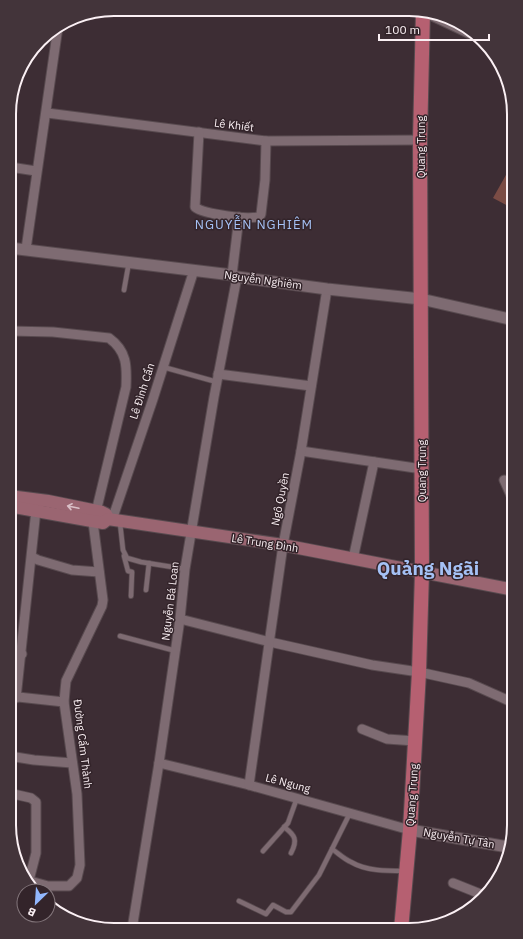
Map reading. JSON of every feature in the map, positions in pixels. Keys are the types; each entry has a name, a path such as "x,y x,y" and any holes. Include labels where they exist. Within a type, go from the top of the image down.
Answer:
{"main road":[{"name":"Quang Trung","path":"402,923 410,830 419,672 422,572 420,140 424,17"},
{"name":"Lê Trung Đình","path":"16,498 44,508"},
{"name":"Lê Trung Đình","path":"16,506 44,508 94,517 103,523 113,520 283,545 507,589"}],"street":[{"path":"26,249 36,171 47,113 57,35"},
{"name":"Lê Khiết","path":"47,113 266,141 420,140"},
{"path":"200,132 195,208 208,213 257,218 262,214 266,141"},
{"path":"16,168 36,171"},
{"name":"Nguyễn Bá Loan","path":"133,923 176,651 185,569 234,276 239,217"},
{"name":"Nguyễn Nghiêm","path":"16,248 194,270 327,289 421,299 507,318"},
{"name":"Lê Đình Cẩn","path":"113,520 194,270"},
{"name":"Ngô Quyền","path":"249,785 283,545 301,451 327,289"},
{"name":"Đường Cẩm Thành","path":"16,331 53,332 109,338 117,343 123,352 127,368 126,387 94,517 99,572 103,595 102,606 66,681 64,702 77,794 80,865 77,878 69,886 48,886 35,882"},
{"path":"218,378 312,386"},
{"path":"301,451 422,469"},
{"path":"353,559 374,462"},
{"path":"504,480 507,487"},
{"path":"16,683 22,654 28,584 32,557 44,508"},
{"path":"32,557 72,570 99,572"},
{"path":"180,619 270,642 469,683 507,700"},
{"path":"16,653 22,654"},
{"path":"16,697 64,702"},
{"path":"362,729 387,739 415,741"},
{"path":"16,757 72,763"},
{"name":"Lê Ngung","path":"159,763 249,785 410,830"},
{"path":"16,795 31,798 36,802 36,853 30,875"},
{"name":"Nguyễn Tự Tân","path":"410,830 504,846"},
{"path":"453,883 479,894"}],"lane":[{"path":"124,290 129,262"},
{"path":"163,367 218,378"},
{"path":"113,520 125,556 128,572 132,572 131,596"},
{"path":"125,556 136,561 185,569"},
{"path":"146,590 149,563"},
{"path":"120,636 176,651"},
{"path":"263,851 289,820 297,798"},
{"path":"239,901 266,914 273,905 286,912 291,912 319,875 350,813"},
{"path":"284,827 291,832 295,839 295,846 290,853"},
{"path":"332,849 357,865 378,870 406,871"}],"shaded area":[{"path":"507,173 507,205 493,198"}],"district":[{"name":"NGUYỄN NGHIÊM","path":"254,224"},
{"name":"Quảng Ngãi","path":"428,568"}]}
